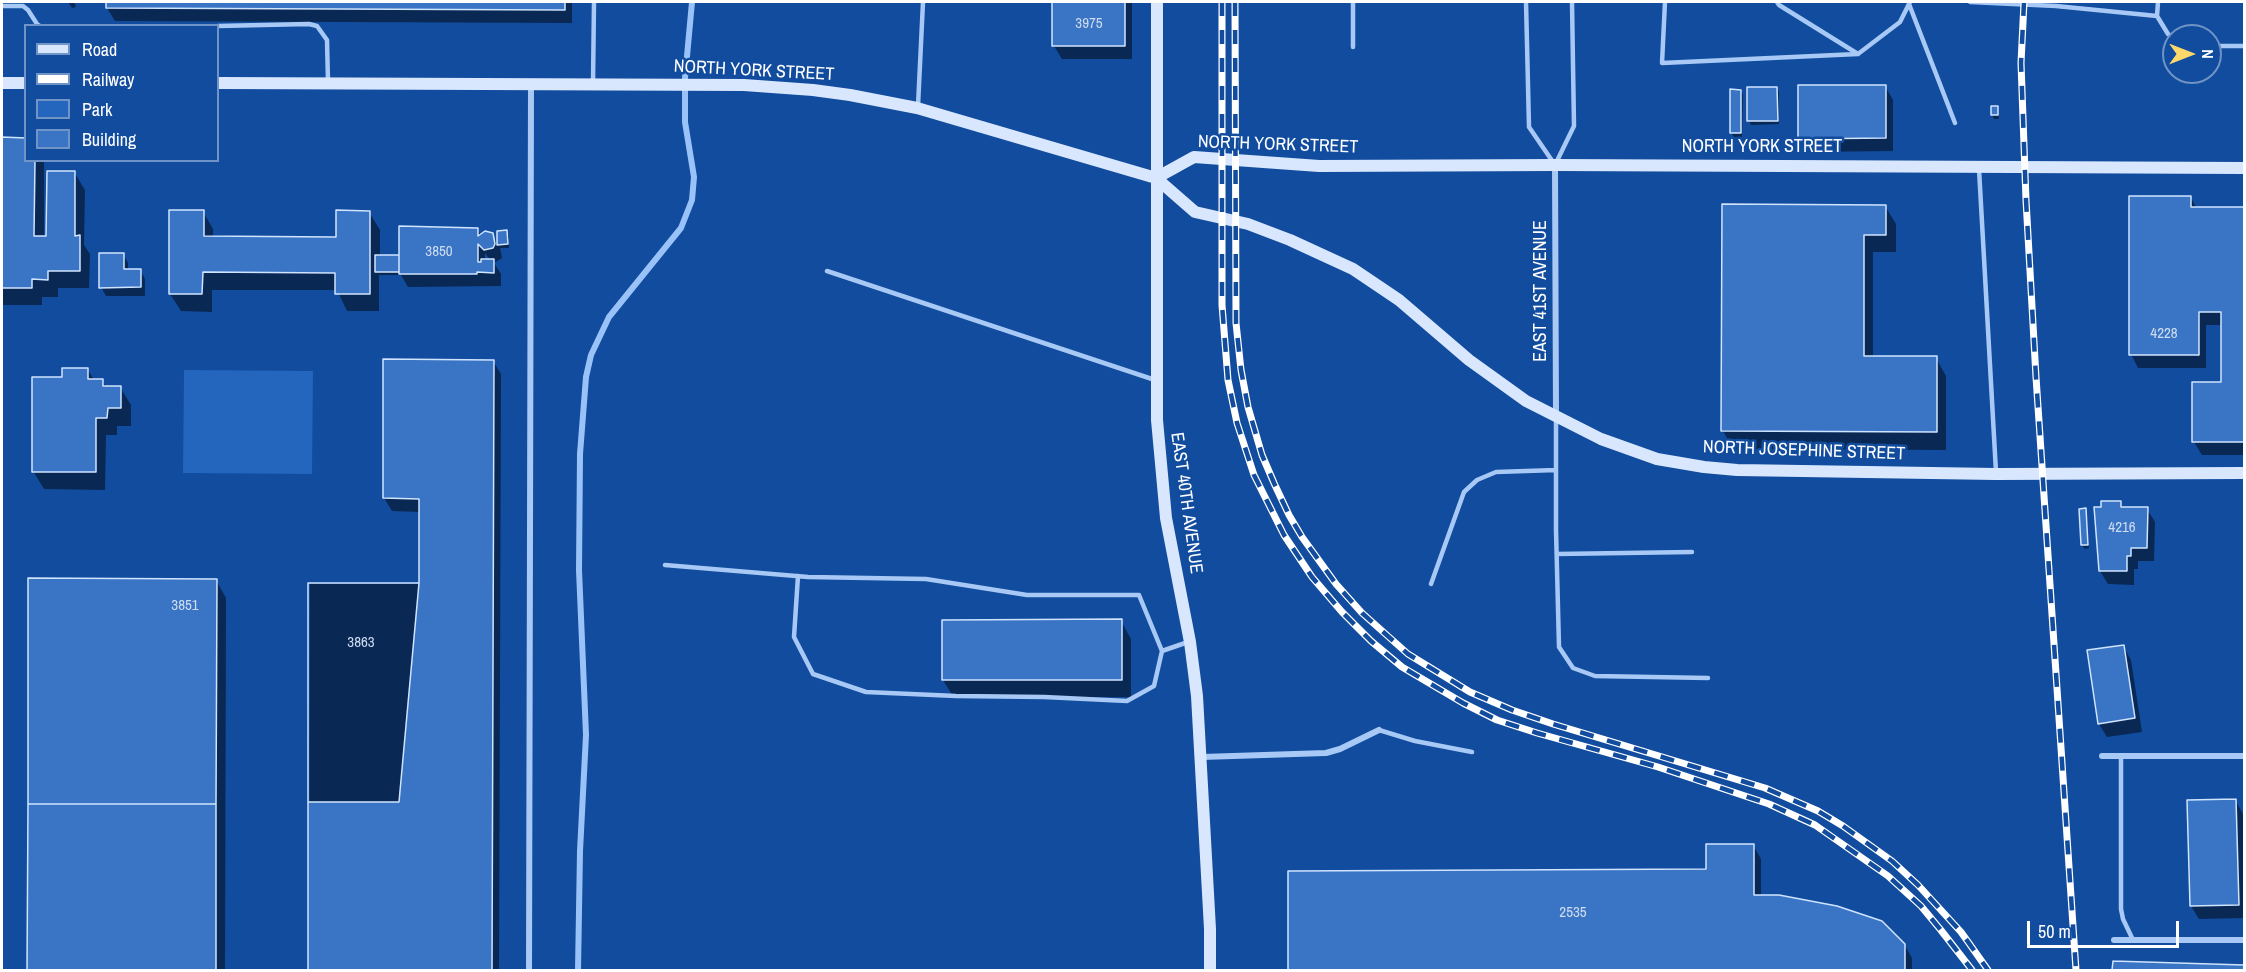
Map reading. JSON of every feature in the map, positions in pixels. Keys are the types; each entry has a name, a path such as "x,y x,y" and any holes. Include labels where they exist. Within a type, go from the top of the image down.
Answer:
{"main road":[{"name":"EAST 40TH AVENUE","path":"1157,2 1157,420 1166,518 1190,642 1197,696 1202,757 1210,970"},
{"path":"2,83 24,83"},
{"name":"NORTH YORK STREET","path":"219,83 744,85 850,95 917,108 1156,178 1194,157 1319,166 2244,168"},
{"name":"NORTH JOSEPHINE STREET","path":"1156,178 1195,212 1248,224 1290,240 1353,269 1399,300 1505,388 1556,418 1601,440 1637,453 1696,466 1737,470 1996,474 2244,473"}],"street":[{"path":"529,970 531,84"},
{"name":"EAST 41ST AVENUE","path":"1555,165 1556,418"},
{"path":"1202,757 1326,753 1340,749 1379,729"},
{"path":"2102,756 2244,756"},
{"path":"2114,940 2244,940"}],"lane":[{"path":"592,84 594,2"},
{"path":"917,108 923,2"},
{"path":"1353,2 1353,47"},
{"path":"1526,2 1529,127 1555,165 1574,126 1572,2"},
{"path":"1665,2 1662,63 1858,54 1900,22 1910,3"},
{"path":"1777,2 1858,54"},
{"path":"1970,2 2056,6 2157,16"},
{"path":"2158,2 2157,16 2162,24"},
{"path":"1910,3 1955,123"},
{"path":"2,6 23,6 37,24"},
{"path":"219,26 309,24 317,26 327,40 328,83"},
{"path":"2222,46 2244,46"},
{"path":"1979,166 1996,474"},
{"path":"827,271 1157,381"},
{"path":"1556,418 1559,647 1573,668 1595,676 1708,678"},
{"path":"1431,584 1464,492 1477,480 1496,472 1556,470"},
{"path":"1557,554 1692,552"},
{"path":"665,565 798,576 926,579 1027,595 1139,595 1162,651 1154,686 1127,701 867,692 813,674 794,637 798,576"},
{"path":"1162,651 1190,642"},
{"path":"1379,729 1415,741 1472,752"},
{"path":"2121,756 2121,909 2133,940"}],"green space":[{"path":"184,370 313,371 312,474 183,473"}],"building":[{"path":"106,2 565,2 565,10 106,8"},
{"path":"1052,2 1125,2 1125,46 1052,46"},
{"path":"1798,85 1886,85 1886,138 1798,139"},
{"path":"1747,87 1777,87 1778,121 1747,121"},
{"path":"1730,89 1741,90 1741,133 1730,133"},
{"path":"1991,106 1998,106 1998,115 1991,115"},
{"path":"2,137 24,138 24,162 35,162 34,236 46,236 47,171 75,171 75,236 80,235 80,271 48,271 48,280 32,279 32,288 2,288"},
{"path":"2129,196 2191,196 2191,207 2244,207 2244,442 2192,442 2192,382 2221,382 2221,312 2199,312 2199,355 2129,355"},
{"path":"1722,204 1886,205 1886,235 1864,235 1864,356 1937,356 1937,432 1721,431"},
{"path":"169,210 204,210 204,236 336,237 336,210 370,211 370,294 335,294 335,273 203,272 202,294 169,294"},
{"path":"399,226 478,228 478,236 485,231 493,233 495,244 493,248 484,250 478,244 478,262 481,262 481,259 494,259 494,273 399,274"},
{"path":"507,230 508,244 497,245 497,231"},
{"path":"99,253 124,253 124,269 141,269 141,287 99,288"},
{"path":"375,255 399,255 399,272 375,272"},
{"path":"383,359 494,360 492,970 308,970 308,583 419,583 419,499 383,498"},
{"path":"62,368 88,368 88,379 103,379 103,386 121,386 121,408 108,408 107,418 96,418 96,472 32,472 32,377 62,377"},
{"path":"2101,501 2121,501 2121,507 2148,507 2147,548 2131,548 2131,556 2127,556 2127,571 2099,571 2094,507 2101,507"},
{"path":"2086,508 2088,545 2081,545 2079,509"},
{"path":"28,578 217,579 216,804 28,804"},
{"path":"308,583 419,583 399,802 308,802"},
{"path":"1122,619 1122,680 942,680 942,620"},
{"path":"2124,645 2135,718 2098,724 2087,650"},
{"path":"2236,799 2239,905 2190,906 2187,800"},
{"path":"28,804 216,804 216,970 27,970"},
{"path":"1706,844 1754,844 1754,895 1779,895 1837,906 1882,921 1905,944 1905,970 1288,970 1288,871 1706,869"},
{"path":"2113,961 2244,965 2244,970 2112,970"}],"waterway":[{"path":"578,970 580,851 586,735 579,570 580,454 586,377 591,355 609,317 681,228 692,200 694,177 685,122 685,78 692,2"}],"railway":[{"path":"1222,2 1222,305 1228,380 1237,423 1254,475 1284,535 1312,577 1342,612 1402,667 1497,720 1658,767 1769,804 1815,825 1888,876 1921,906 1972,970"},
{"path":"1235,2 1236,323 1241,370 1248,407 1262,455 1274,483 1302,537 1336,584 1362,613 1408,654 1470,692 1553,724 1765,788 1818,811 1892,861 1918,885 1961,932 1988,970"},
{"path":"2024,2 2021,63 2026,200 2076,970"}]}
